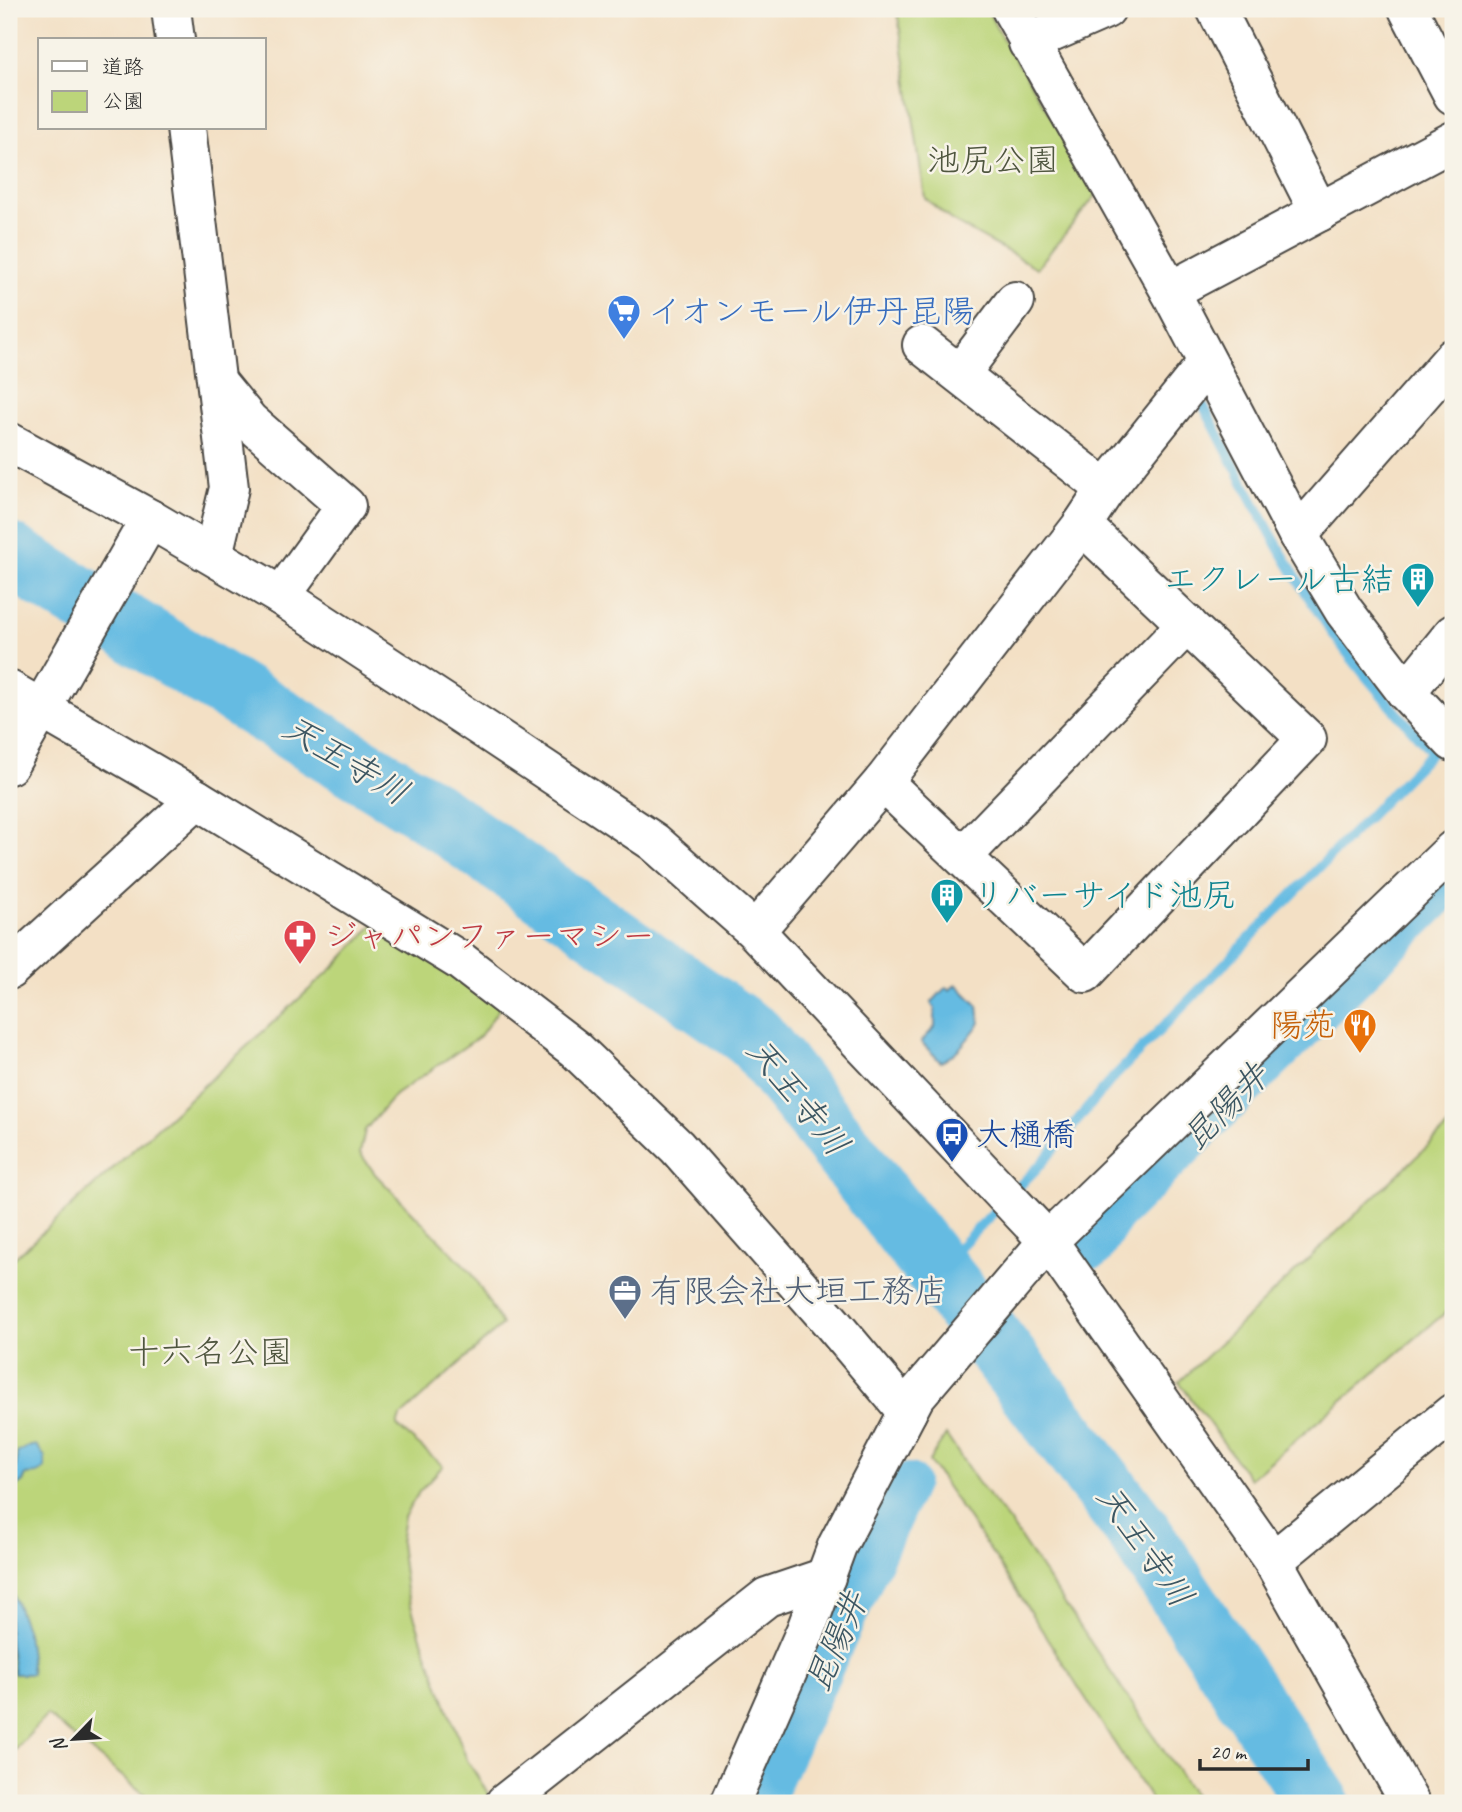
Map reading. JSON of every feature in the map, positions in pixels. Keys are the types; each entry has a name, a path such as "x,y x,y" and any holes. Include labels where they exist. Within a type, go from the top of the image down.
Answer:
{"street":[{"path":"171,9 175,38"},
{"path":"1011,9 1170,291 1298,535 1344,611 1406,692 1453,742"},
{"path":"1028,43 1106,9"},
{"path":"1216,9 1319,212"},
{"path":"1408,9 1453,95"},
{"path":"186,130 229,488 213,555"},
{"path":"1170,291 1453,141"},
{"path":"960,374 1016,301"},
{"path":"922,345 1106,489"},
{"path":"1298,535 1453,358"},
{"path":"755,931 883,782 1082,525 1106,489 1207,363"},
{"path":"217,382 249,421 346,506 281,596"},
{"path":"9,442 143,531 213,555 281,596 654,842 755,931 1037,1254 1273,1561 1410,1803"},
{"path":"883,782 1085,973 1307,739 1082,525"},
{"path":"9,765 143,531"},
{"path":"963,856 1187,624"},
{"path":"1406,692 1453,634"},
{"path":"9,690 44,703 459,960 575,1049 677,1147 832,1322 911,1404"},
{"path":"9,970 197,799"},
{"path":"730,1803 806,1630 837,1546 911,1404 1037,1254 1453,850"},
{"path":"1273,1561 1453,1413"},
{"path":"505,1803 767,1597 826,1577"}],"green space":[{"name":"池尻公園","path":"897,9 987,9 1098,193 1037,268 951,220 925,198"},
{"name":"十六名公園","path":"375,923 501,1006 480,1036 395,1095 365,1130 360,1153 376,1175 471,1272 502,1325 400,1417 397,1426 443,1466 419,1492 404,1517 400,1543 406,1590 467,1760 491,1798 484,1803 152,1803 47,1715 9,1757 9,1263 336,965"},
{"path":"1453,1122 1453,1306 1250,1479 1179,1382"},
{"path":"946,1435 1011,1524 1199,1803 1153,1803 1000,1565 929,1461"}],"water":[{"path":"956,984 978,1006 980,1023 958,1050 941,1062 921,1042 935,1027 935,1009 931,1003 946,987 950,990"},
{"path":"36,1445 45,1457 45,1468 37,1474 26,1475 23,1482 9,1492 9,1472 16,1467 17,1453"},
{"path":"9,1583 27,1632 32,1674 14,1674 9,1637"}],"waterway":[{"path":"937,1270 1042,1163 1111,1080 1432,752 1360,669 1321,616 1274,539 1204,407"},
{"name":"天王寺川","path":"9,555 425,808 754,1037 1139,1532 1318,1803"},
{"name":"昆陽井","path":"1094,1250 1115,1216 1453,882"},
{"name":"昆陽井","path":"763,1803 909,1482"}],"place":[{"name":"イオンモール伊丹昆陽","path":"624,341"},
{"name":"エクレール古結","path":"1418,609"},
{"name":"リバーサイド池尻","path":"947,925"},
{"name":"ジャパンファーマシー","path":"300,966"},
{"name":"陽苑","path":"1360,1055"},
{"name":"大樋橋","path":"952,1164"},
{"name":"有限会社大垣工務店","path":"625,1321"}]}
